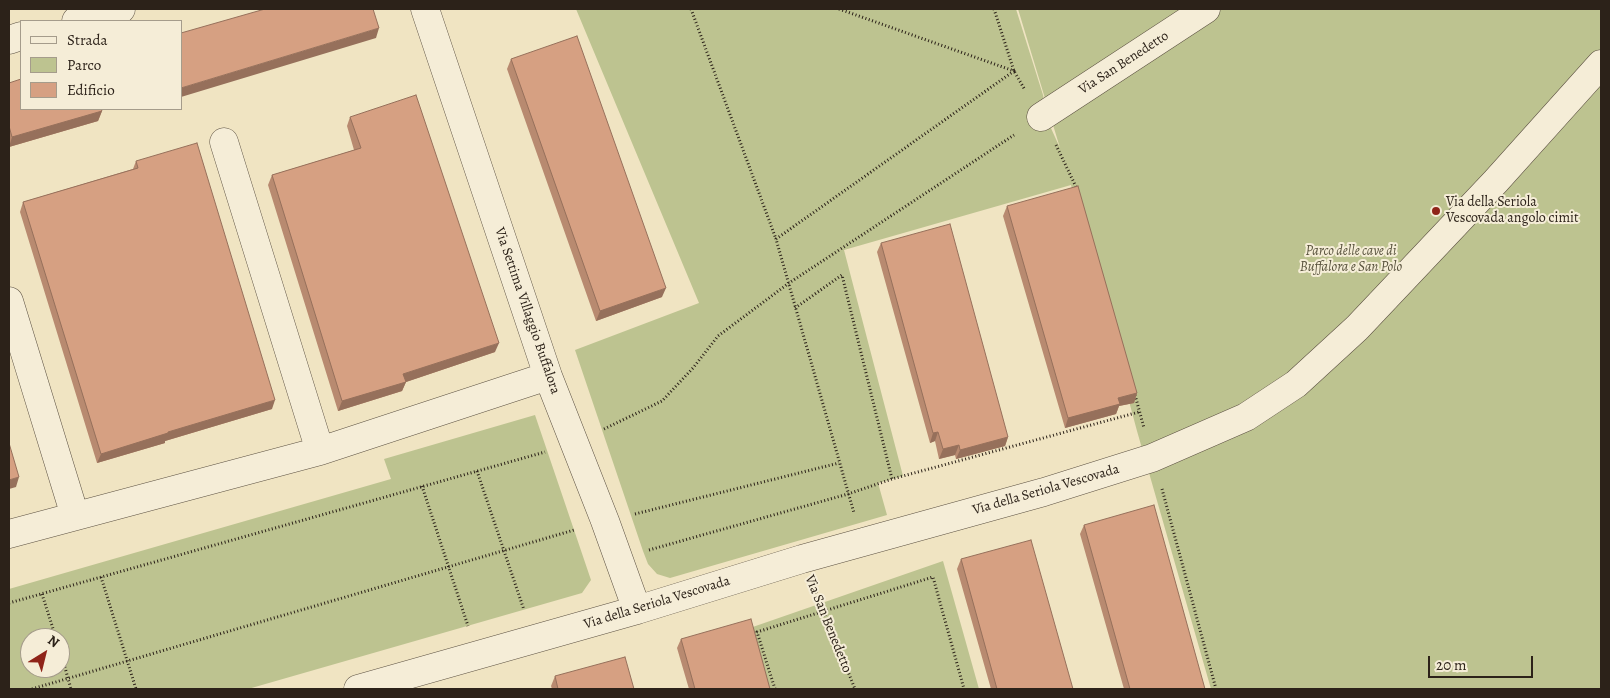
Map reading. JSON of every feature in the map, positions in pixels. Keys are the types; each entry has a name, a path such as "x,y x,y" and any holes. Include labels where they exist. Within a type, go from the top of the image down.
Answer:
{"street":[{"path":"80,20 121,9"},
{"name":"Via Settima Villaggio Buffalora","path":"426,9 548,376 605,521 636,610"},
{"name":"Via San Benedetto","path":"1041,117 1206,9"},
{"name":"Via della Seriola Vescovada","path":"358,689 636,610 802,559 1044,492 1152,458 1246,417 1296,384 1357,328 1496,181 1601,64"},
{"path":"224,142 320,451"},
{"path":"9,301 75,516"},
{"path":"9,534 320,451 548,376"}],"path":[{"path":"692,9 776,239 839,464 863,542"},
{"path":"839,9 1014,71"},
{"path":"994,9 1014,71 1041,117 1076,184 1078,194"},
{"path":"776,239 1014,71"},
{"path":"600,421 603,430 662,401 693,368 718,336 789,283 1041,117"},
{"path":"795,308 842,275 892,479"},
{"path":"1134,393 1144,429"},
{"path":"643,551 848,494 892,479 1139,412"},
{"path":"9,603 575,443"},
{"path":"1152,458 1216,689"},
{"path":"70,678 605,521 839,464"},
{"path":"477,471 524,610"},
{"path":"422,486 448,567"},
{"name":"Via San Benedetto","path":"802,559 855,689"},
{"path":"101,577 136,689"},
{"path":"775,689 757,632 934,577 964,689"},
{"path":"42,594 53,628"},
{"path":"32,689 69,678 72,689"}],"green space":[{"name":"Parco delle cave di Buffalora e San Polo","path":"576,9 1016,9 1043,95 1050,126 1060,148 1018,9 1601,9 1601,689 1211,689 1137,431 1071,185 844,250 903,476 878,483 887,515 670,578 657,574 648,564 643,551 575,350 699,303"},
{"path":"535,415 591,580 582,593 248,689 9,689 9,589 391,479 384,459"},
{"path":"943,561 979,689 764,689 747,629"}],"building":[{"path":"265,9 373,9 379,28 182,88 182,33"},
{"path":"577,36 666,288 600,311 511,59"},
{"path":"20,79 20,110 102,111 12,137 9,126 9,83"},
{"path":"416,95 499,343 403,374 406,382 342,401 272,175 361,148 350,117"},
{"path":"197,143 275,400 101,454 23,202 138,168 136,161"},
{"path":"1078,186 1137,393 1118,398 1120,404 1068,418 1007,206"},
{"path":"950,224 1008,437 960,450 959,445 943,449 938,432 933,433 881,243"},
{"path":"9,443 19,477 9,480"},
{"path":"1154,505 1205,689 1130,689 1084,525"},
{"path":"1031,540 1073,689 997,689 961,559"},
{"path":"751,619 770,689 695,689 681,639"},
{"path":"625,657 634,689 558,689 555,676"}],"place":[{"name":"Via della Seriola Vescovada angolo cimit","path":"1436,211"}]}
